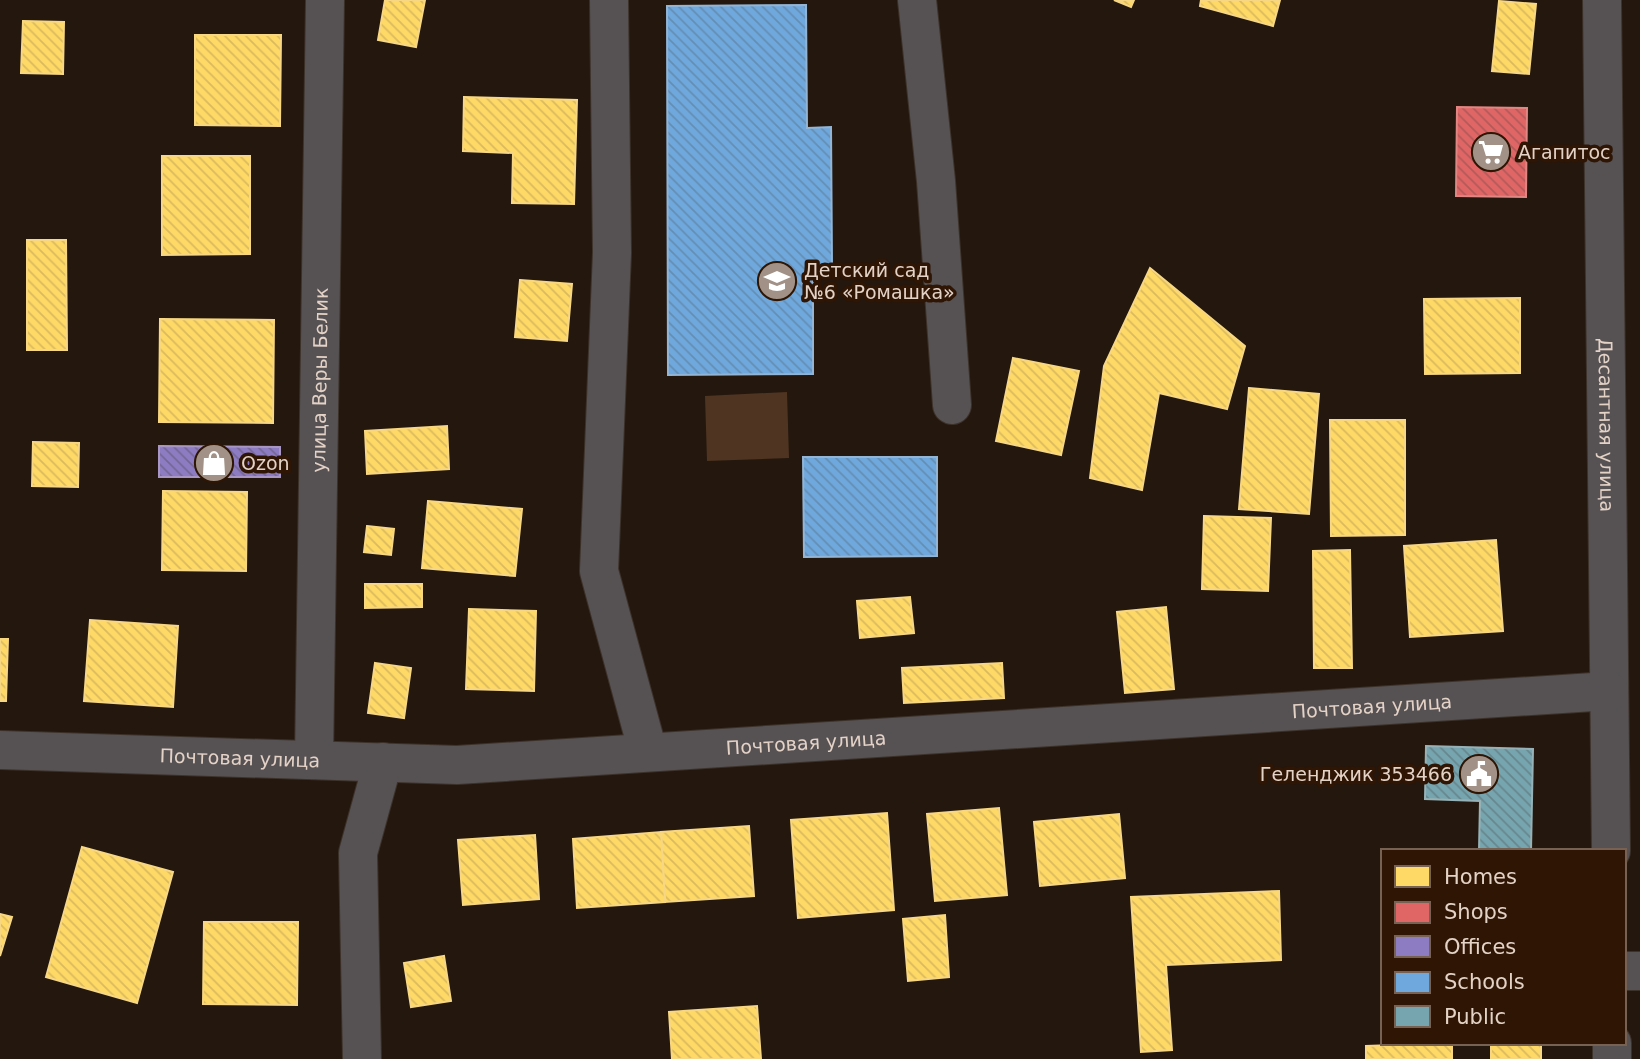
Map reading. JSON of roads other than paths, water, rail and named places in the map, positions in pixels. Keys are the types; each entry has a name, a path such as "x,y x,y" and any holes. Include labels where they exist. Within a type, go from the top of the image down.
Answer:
{"street":[{"name":"улица Веры Белик","path":"314,760 325,0"},
{"path":"609,0 612,253 599,571 648,752"},
{"path":"917,0 936,181 952,405"},
{"name":"Десантная улица","path":"1602,0 1611,849"},
{"name":"Почтовая улица","path":"0,750 457,765 1609,691"},
{"path":"362,1059 358,853 383,762"}],"place":[{"name":"Агапитос","path":"1491,152"},
{"name":"Детский сад №6 «Ромашка»","path":"777,281"},
{"name":"Ozon","path":"214,463"},
{"name":"Геленджик 353466","path":"1479,774"}]}
